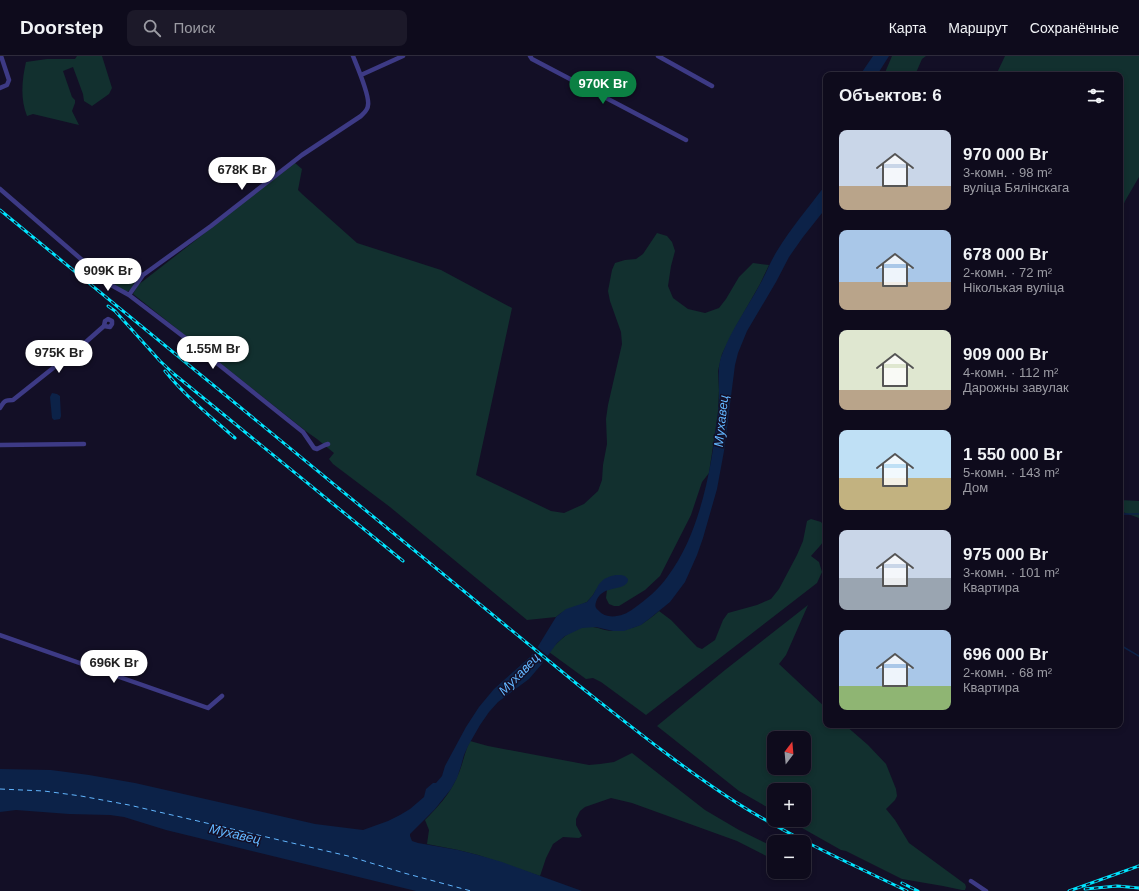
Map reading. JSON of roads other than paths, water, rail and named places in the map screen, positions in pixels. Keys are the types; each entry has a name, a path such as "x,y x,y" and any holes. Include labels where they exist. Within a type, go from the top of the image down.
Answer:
{"street":[{"path":"0,88 7,85 9,80 1,56"},
{"path":"129,295 143,276 211,226 302,155 361,116 368,107 369,101 353,56"},
{"path":"361,75 403,56"},
{"path":"530,56 532,59 686,140"},
{"path":"658,56 712,86"},
{"path":"0,189 99,273 111,285 129,295 188,340 303,432 314,448 317,450 328,444"},
{"path":"99,273 105,269 135,273 143,276"},
{"path":"0,408 4,402 13,400 104,326"},
{"path":"0,445 84,444"},
{"path":"0,635 208,708 222,696"},
{"path":"972,881 986,891"}],"water":[{"path":"873,56 889,56 879,72 862,72"},
{"name":"Мухавец","path":"823,188 823,212 789,257 747,331 738,353 717,489 703,538 685,582 670,602 641,625 624,631 613,631 596,627 582,628 565,636 557,643 529,679 498,702 489,712 468,746 457,778 451,789 435,809 410,834 412,841 418,843 458,850 502,862 582,891 416,891 166,830 124,817 16,810 0,812 0,769 51,770 89,775 135,783 315,824 363,830 388,821 410,809 424,797 426,789 433,783 436,783 442,776 445,766 466,727 479,707 494,689 530,657 556,617 566,609 587,602 604,579 616,575 625,576 628,579 627,583 623,586 602,593 598,597 596,606 597,609 606,615 616,616 625,614 648,598 668,576 689,539 697,519 703,497 712,454 719,404 719,366 721,357 731,335 761,282 772,259 794,226"},
{"path":"52,393 60,396 60,419 54,420 52,418 50,397"}],"waterway":[{"path":"1123,514 1139,514"},
{"path":"1123,647 1139,656"}],"railway":[{"path":"0,210 577,684 656,745 716,789 757,815 820,849 907,891"},
{"path":"108,306 115,311 160,361 174,374 403,561"},
{"path":"165,371 190,398 235,438"},
{"path":"1069,891 1139,866"},
{"path":"902,883 918,891"},
{"path":"1085,889 1117,886 1139,888"}]}
